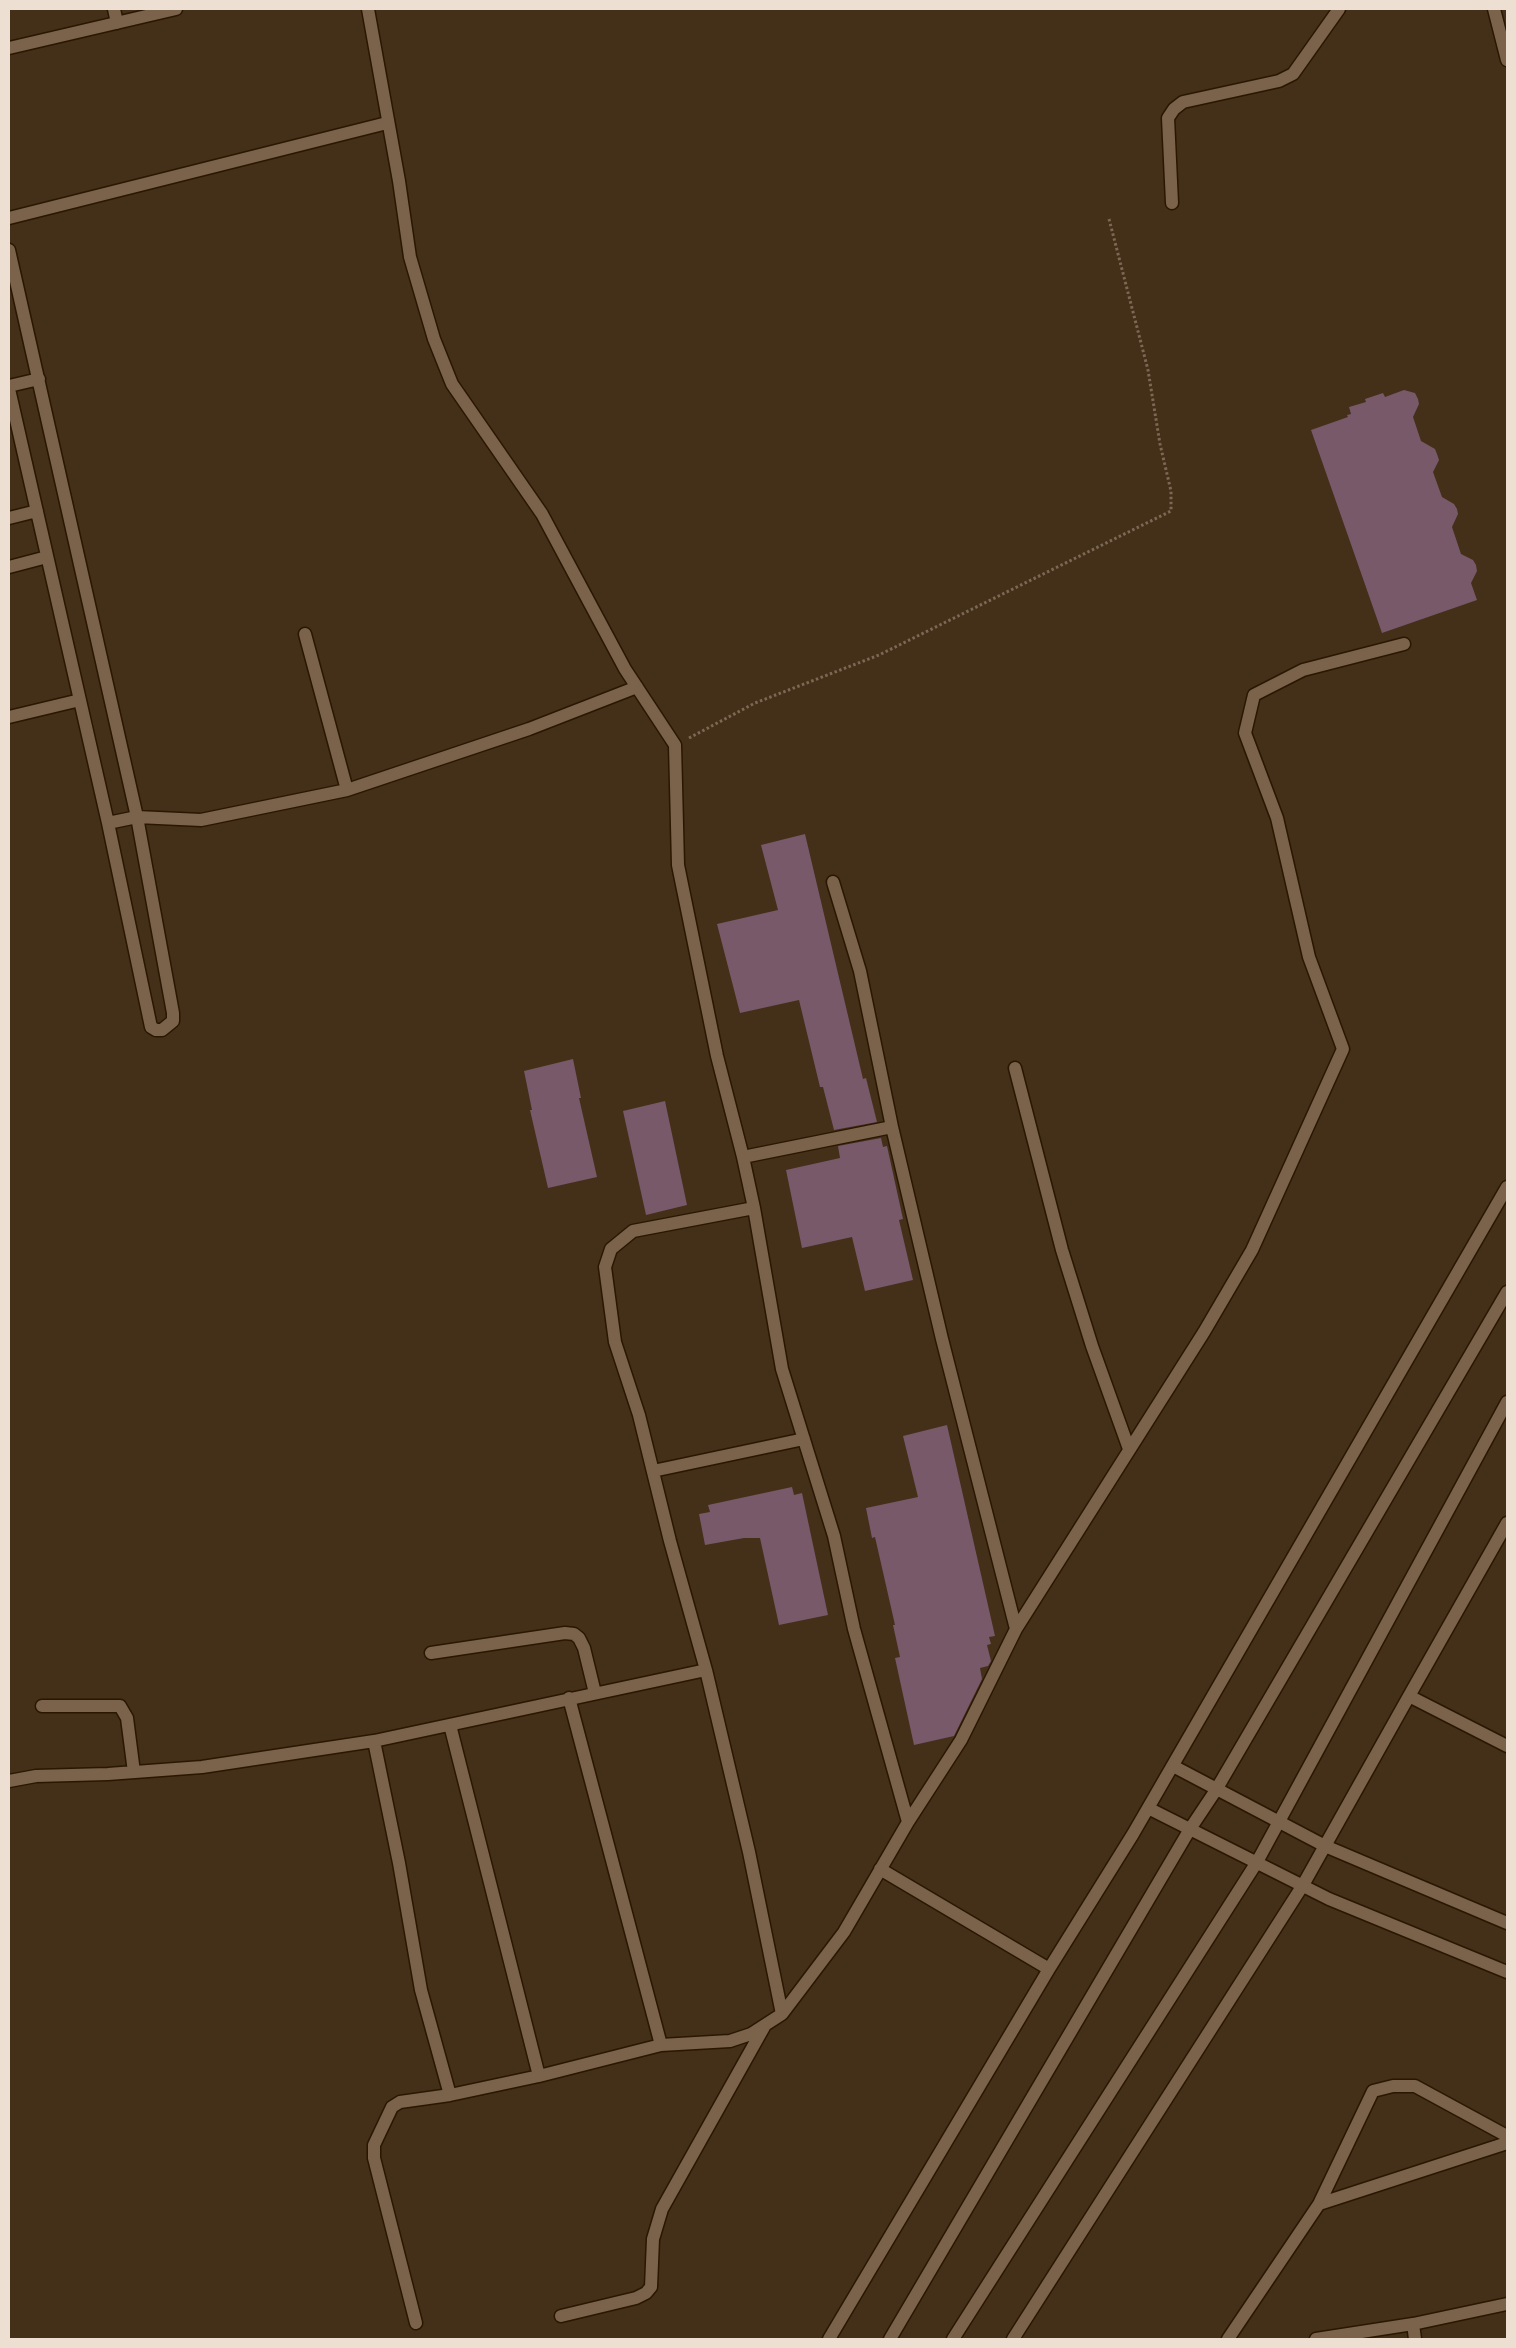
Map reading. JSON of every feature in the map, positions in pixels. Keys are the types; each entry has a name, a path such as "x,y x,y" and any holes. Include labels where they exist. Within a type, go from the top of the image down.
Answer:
{"street":[{"path":"114,9 117,23"},
{"path":"9,48 176,9"},
{"path":"368,9 387,123 399,181 410,257 434,339 452,384 542,514 578,585 637,687 675,746 678,865 717,1056 744,1157 782,1369 834,1536 854,1629 908,1822"},
{"path":"1172,203 1168,118 1174,108 1183,102 1279,82 1293,74 1339,9"},
{"path":"1494,9 1507,60"},
{"path":"9,218 387,123"},
{"path":"9,250 137,817 173,1013 173,1021 162,1030 156,1030 151,1027 108,823 9,387 38,379"},
{"path":"9,518 37,511"},
{"path":"9,566 47,557"},
{"path":"305,634 347,790"},
{"path":"416,2323 374,2158 374,2145 392,2107 400,2102 450,2095 539,2076 662,2045 730,2041 751,2034 782,2014 844,1932 908,1822 961,1740 1016,1629 1204,1332 1252,1250 1343,1049 1309,958 1277,818 1245,733 1254,695 1303,670 1404,644"},
{"path":"108,823 137,817 201,820 347,790 528,729 637,687"},
{"path":"9,717 80,700"},
{"path":"833,882 860,971 892,1127 942,1339 1016,1629"},
{"path":"1015,1068 1065,1258 1092,1346 1129,1449"},
{"path":"744,1157 892,1127"},
{"path":"829,2339 1173,1766 1507,1187"},
{"path":"754,1208 633,1231 611,1249 606,1267 616,1342 639,1415 706,1670 749,1852 782,2014"},
{"path":"890,2339 1190,1829 1216,1790 1507,1292"},
{"path":"953,2339 1280,1824 1507,1402"},
{"path":"653,1471 804,1439"},
{"path":"1013,2339 1303,1885 1507,1523"},
{"path":"431,1653 565,1633 574,1634 579,1638 584,1648 595,1693"},
{"path":"9,1781 36,1776 202,1767 374,1741 706,1670"},
{"path":"1409,1696 1507,1746"},
{"path":"569,1698 662,2045"},
{"path":"42,1706 120,1706 127,1718 134,1772"},
{"path":"450,1725 539,2076"},
{"path":"374,1741 399,1863 421,1990 450,2095"},
{"path":"1173,1766 1325,1846 1507,1923"},
{"path":"1148,1808 1329,1899 1507,1972"},
{"path":"880,1870 1049,1970"},
{"path":"561,2316 636,2298 646,2293 651,2287 652,2239 662,2210 764,2025"},
{"path":"1228,2339 1319,2204 1373,2091 1393,2086 1415,2086 1507,2136"},
{"path":"1319,2204 1507,2143"},
{"path":"1316,2339 1412,2324 1507,2304"},
{"path":"1412,2324 1415,2339"}],"path":[{"path":"675,746 755,703 888,650 1171,510 1171,491 1160,444 1148,370 1109,219"}],"building":[{"path":"1404,390 1415,393 1418,399 1419,404 1413,417 1421,441 1435,449 1439,460 1433,472 1442,497 1454,504 1457,509 1458,514 1452,527 1461,554 1473,560 1476,565 1477,571 1471,583 1477,600 1382,633 1311,430 1348,417 1347,415 1351,414 1349,407 1366,402 1365,399 1383,393 1385,397"},
{"path":"805,834 863,1079 866,1078 877,1122 834,1130 823,1087 820,1087 799,1000 740,1013 717,924 778,910 761,845"},
{"path":"573,1059 581,1098 579,1098 597,1177 548,1188 530,1110 532,1110 524,1071"},
{"path":"665,1101 687,1205 646,1215 623,1111"},
{"path":"881,1138 883,1147 887,1146 903,1219 899,1220 913,1280 865,1291 852,1237 802,1248 786,1170 840,1158 838,1146"},
{"path":"947,1425 995,1636 989,1637 991,1644 987,1645 991,1661 988,1666 980,1668 982,1679 954,1736 914,1745 895,1658 900,1657 893,1625 895,1625 875,1537 872,1538 866,1508 918,1497 903,1436"},
{"path":"792,1487 794,1495 802,1493 828,1615 779,1625 760,1538 744,1538 705,1545 699,1514 710,1512 708,1505"}]}
